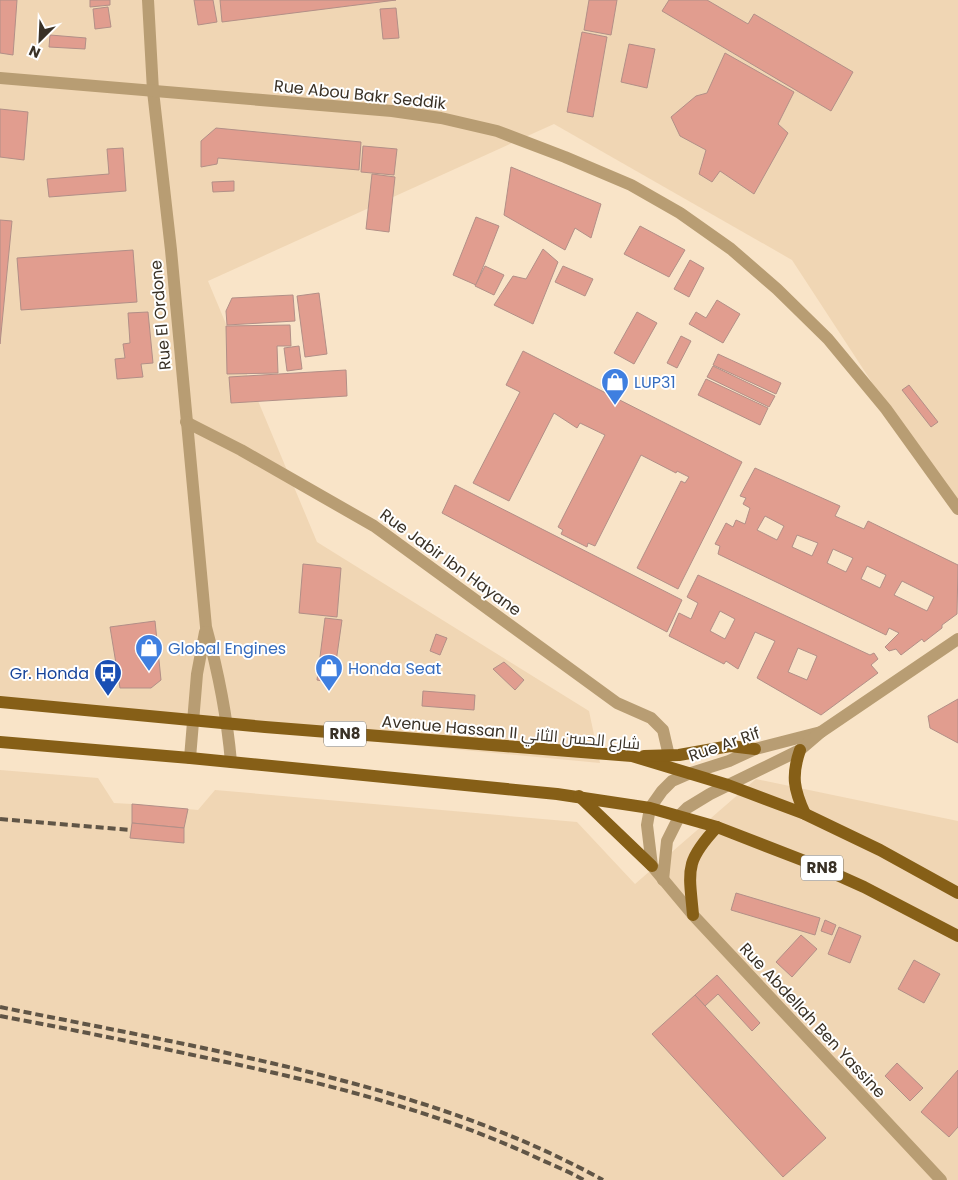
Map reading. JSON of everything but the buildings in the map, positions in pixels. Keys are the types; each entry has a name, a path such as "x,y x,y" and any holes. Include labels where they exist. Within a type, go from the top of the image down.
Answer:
{"main road":[{"name":"Avenue Hassan II شارع الحسن الثاني","path":"0,702 228,724 632,756 688,774"},
{"name":"RN8","path":"0,742 190,758 579,796 650,808 717,827 839,876 958,936"},
{"path":"632,756 669,756 730,746 755,749"},
{"path":"800,750 794,785 805,814"},
{"name":"RN8","path":"688,774 728,785 805,814 880,850 958,894"},
{"path":"579,796 652,866"},
{"path":"693,915 690,865 717,827"}],"street":[{"name":"Rue El Ordone","path":"148,0 153,91 172,257 206,627 216,663 228,724 231,762"},
{"name":"Rue Abou Bakr Seddik","path":"0,78 392,111 441,118 497,131 631,185 680,213 731,249 777,289 828,339 886,409 958,509"},
{"name":"Rue Jabir Ibn Hayane","path":"186,422 241,450 374,526 617,703 651,718 663,730 669,756"},
{"name":"Rue El Ordone","path":"190,758 197,674 206,627"},
{"name":"Rue Ar Rif","path":"680,815 700,800 800,750 821,732 958,639"},
{"name":"Rue Ar Rif","path":"650,808 672,781 729,761 755,749 821,732"},
{"path":"650,808 647,825 652,866"},
{"path":"663,880 667,841 680,815"},
{"name":"Rue Abdellah Ben Yassine","path":"652,866 693,915 942,1180"}],"shaded area":[{"path":"0,0 958,0 958,504 918,453 792,260 554,124 208,281 317,542 589,711 600,763 0,706"},
{"path":"0,770 98,778 114,803 198,810 215,790 577,822 635,884 756,779 958,821 958,1180 0,1180"}],"railway":[{"path":"0,819 131,830"},
{"path":"0,1007 222,1052 369,1088 465,1118 512,1136 603,1180"},
{"path":"0,1016 226,1062 343,1090 420,1113 496,1140 584,1180"}],"place":[{"name":"LUP31","path":"615,406"},
{"name":"Global Engines","path":"149,672"},
{"name":"Honda Seat","path":"329,692"},
{"name":"Gr. Honda","path":"108,697"}]}
